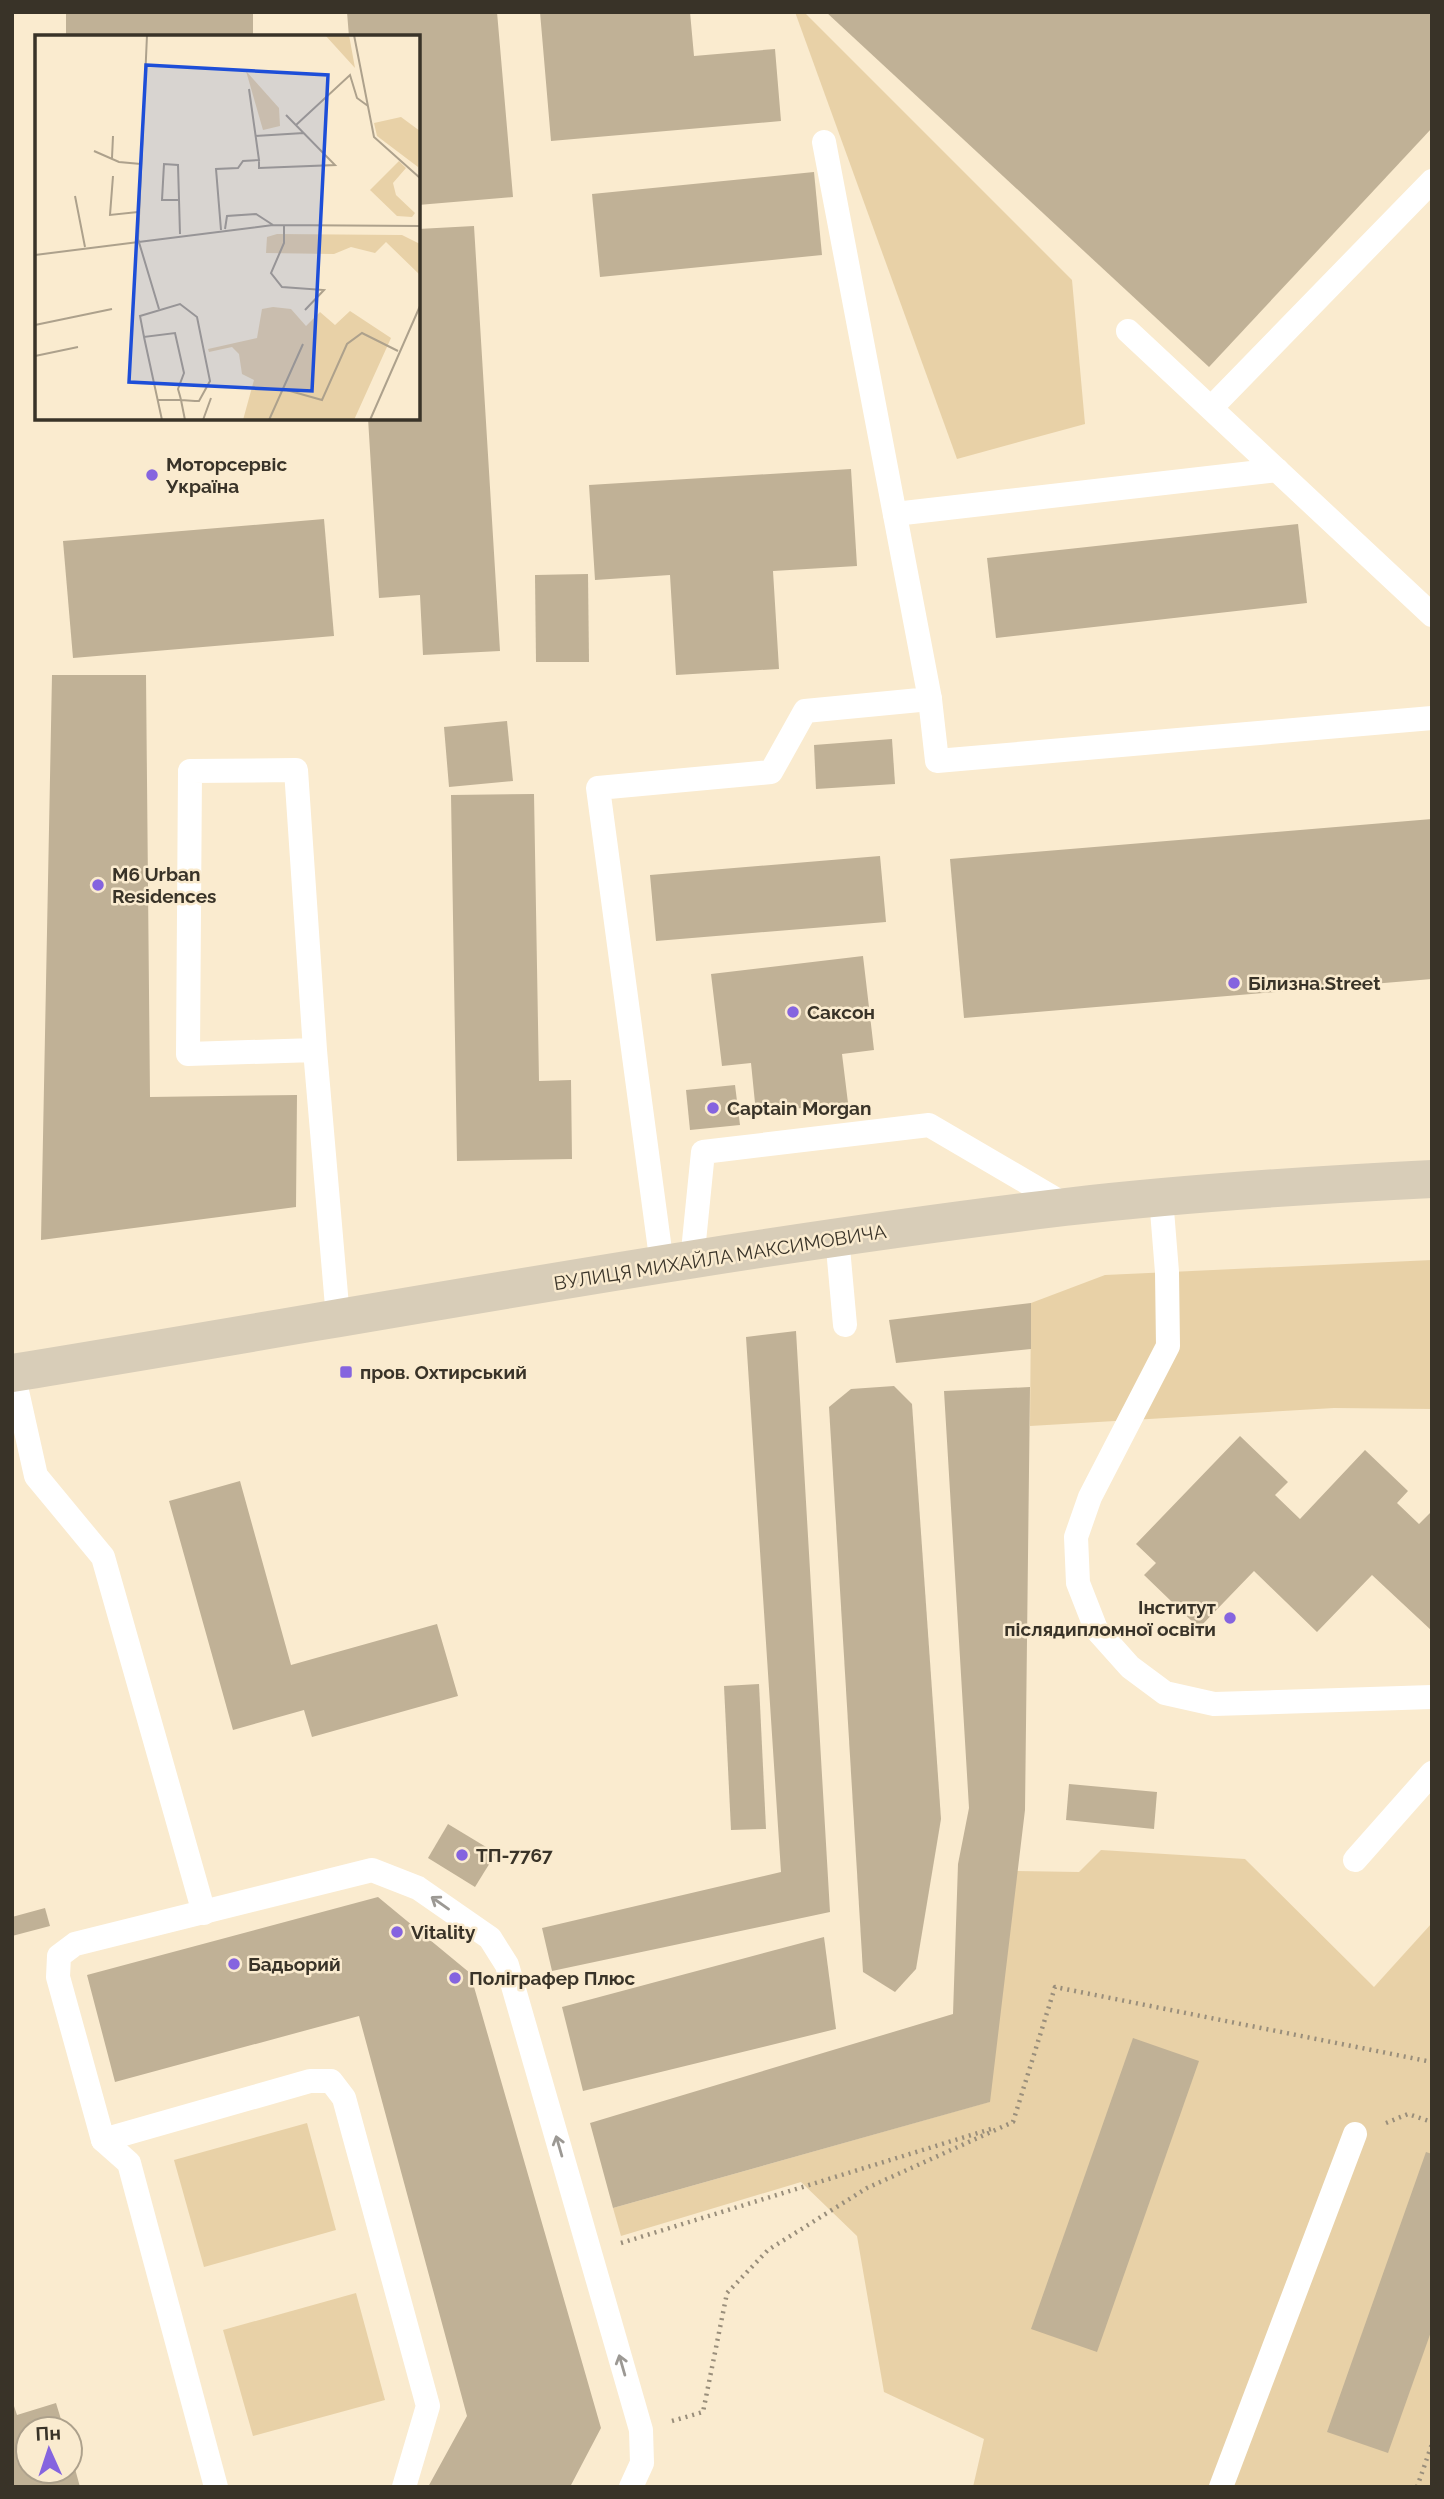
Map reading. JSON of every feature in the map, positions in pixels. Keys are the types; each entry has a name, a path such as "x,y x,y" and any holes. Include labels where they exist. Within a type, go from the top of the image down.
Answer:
{"main road":[{"name":"ВУЛИЦЯ МИХАЙЛА МАКСИМОВИЧА","path":"12,1372 837,1237 1161,1198 1310,1185 1432,1179"}],"lane":[{"path":"824,142 930,699 937,761 1432,718"},
{"path":"1211,408 1432,181"},
{"path":"1128,331 1432,615"},
{"path":"895,514 1277,470"},
{"path":"677,1263 598,788 771,772 805,711 930,699"},
{"path":"315,1050 188,1054 190,771 296,770 315,1050 338,1318"},
{"path":"677,1263 704,1152 929,1125 1069,1207"},
{"path":"1161,1198 1167,1272 1168,1346 1090,1497 1076,1537 1077,1583 1096,1629 1130,1667 1165,1693 1214,1704 1432,1697"},
{"path":"837,1237 845,1325"},
{"path":"12,1372 36,1476 103,1557 204,1913"},
{"path":"1355,1860 1432,1773"},
{"path":"216,2487 129,2162 103,2140 58,1977 59,1956 75,1944 372,1870 418,1888 490,1938 507,1965 641,2430 642,2463 631,2487"},
{"path":"103,2140 310,2081 331,2081 344,2098 428,2406 404,2487"},
{"path":"1221,2487 1355,2134"}],"path":[{"path":"641,2430 703,2412 727,2293 768,2250 867,2188 1013,2122 1055,1987 1432,2062"},
{"path":"1355,2134 1408,2115 1432,2122"},
{"path":"590,2252 1013,2122"},
{"path":"1417,2487 1432,2444"}],"shaded area":[{"path":"795,12 804,12 1072,280 1085,424 957,459"},
{"path":"1432,1260 1432,1409 1334,1408 1030,1426 1031,1303 1105,1275"},
{"path":"1101,1850 1245,1859 1374,1987 1432,1923 1432,2487 973,2487 984,2439 884,2392 857,2236 801,2182 621,2236 613,2208 989,2102 1017,1871 1079,1872"},
{"path":"307,2123 336,2230 204,2267 174,2160"},
{"path":"356,2293 385,2400 253,2436 223,2330"}],"building":[{"path":"66,12 253,12 253,35 66,35"},
{"path":"347,12 497,12 513,197 420,205 420,35 349,35"},
{"path":"540,12 690,12 694,56 775,49 781,121 551,141"},
{"path":"826,12 1432,12 1432,128 1209,367"},
{"path":"814,172 822,255 600,277 592,194"},
{"path":"474,226 500,651 423,655 420,595 379,598 368,420 420,420 420,229"},
{"path":"851,469 857,566 773,571 779,669 676,675 670,575 595,580 589,485"},
{"path":"324,519 334,636 73,658 63,541"},
{"path":"1298,524 1307,603 996,638 987,558"},
{"path":"588,574 589,662 536,662 535,575"},
{"name":"M6 Urban Residences","path":"52,675 146,675 150,1097 297,1095 296,1207 41,1240"},
{"path":"507,721 513,781 449,787 444,727"},
{"path":"892,739 895,784 816,789 814,745"},
{"path":"534,794 539,1081 571,1080 572,1159 457,1161 451,795"},
{"path":"1432,819 1432,979 964,1018 950,859"},
{"path":"880,856 886,922 656,941 650,875"},
{"name":"Саксон","path":"863,956 874,1050 842,1054 848,1103 756,1113 751,1063 722,1066 711,974"},
{"name":"Captain Morgan","path":"735,1085 740,1125 690,1130 686,1090"},
{"path":"1031,1303 1031,1349 896,1363 889,1320"},
{"path":"796,1331 830,1912 552,1971 542,1928 781,1872 746,1337"},
{"path":"894,1386 912,1404 941,1819 916,1969 895,1992 863,1972 829,1407 851,1389"},
{"path":"1030,1387 1025,1810 990,2102 613,2208 590,2123 953,2014 958,1864 969,1808 944,1391"},
{"path":"1240,1436 1288,1482 1275,1495 1300,1519 1365,1450 1408,1491 1397,1503 1419,1524 1432,1511 1432,1631 1372,1575 1317,1632 1254,1571 1199,1628 1144,1575 1156,1563 1136,1544"},
{"path":"240,1481 291,1665 437,1624 458,1696 312,1737 304,1710 233,1730 169,1501"},
{"path":"759,1684 766,1829 731,1830 724,1686"},
{"path":"1069,1784 1157,1792 1154,1829 1066,1820"},
{"name":"ТП-7767","path":"448,1824 496,1853 475,1887 428,1858"},
{"path":"378,1897 470,1973 601,2428 570,2487 428,2487 467,2416 359,2016 115,2082 87,1975"},
{"path":"45,1908 50,1926 12,1936 12,1917"},
{"path":"824,1937 836,2029 583,2091 562,2007"},
{"path":"1133,2038 1199,2061 1097,2352 1031,2329"},
{"path":"1426,2152 1432,2154 1432,2329 1388,2453 1327,2432"},
{"path":"12,2400 17,2415 14,2415 14,2485 80,2487 12,2487"},
{"path":"56,2403 60,2415 17,2415"}],"place":[{"name":"Моторсервіс Україна","path":"152,475"},
{"name":"M6 Urban Residences","path":"98,885"},
{"name":"Білизна.Street","path":"1234,983"},
{"name":"Саксон","path":"793,1012"},
{"name":"Captain Morgan","path":"713,1108"},
{"name":"пров. Охтирський","path":"346,1372"},
{"name":"Інститут післядипломної освіти","path":"1230,1618"},
{"name":"ТП-7767","path":"462,1855"},
{"name":"Vitality","path":"397,1932"},
{"name":"Бадьорий","path":"234,1964"},
{"name":"Поліграфер Плюс","path":"455,1978"}]}
